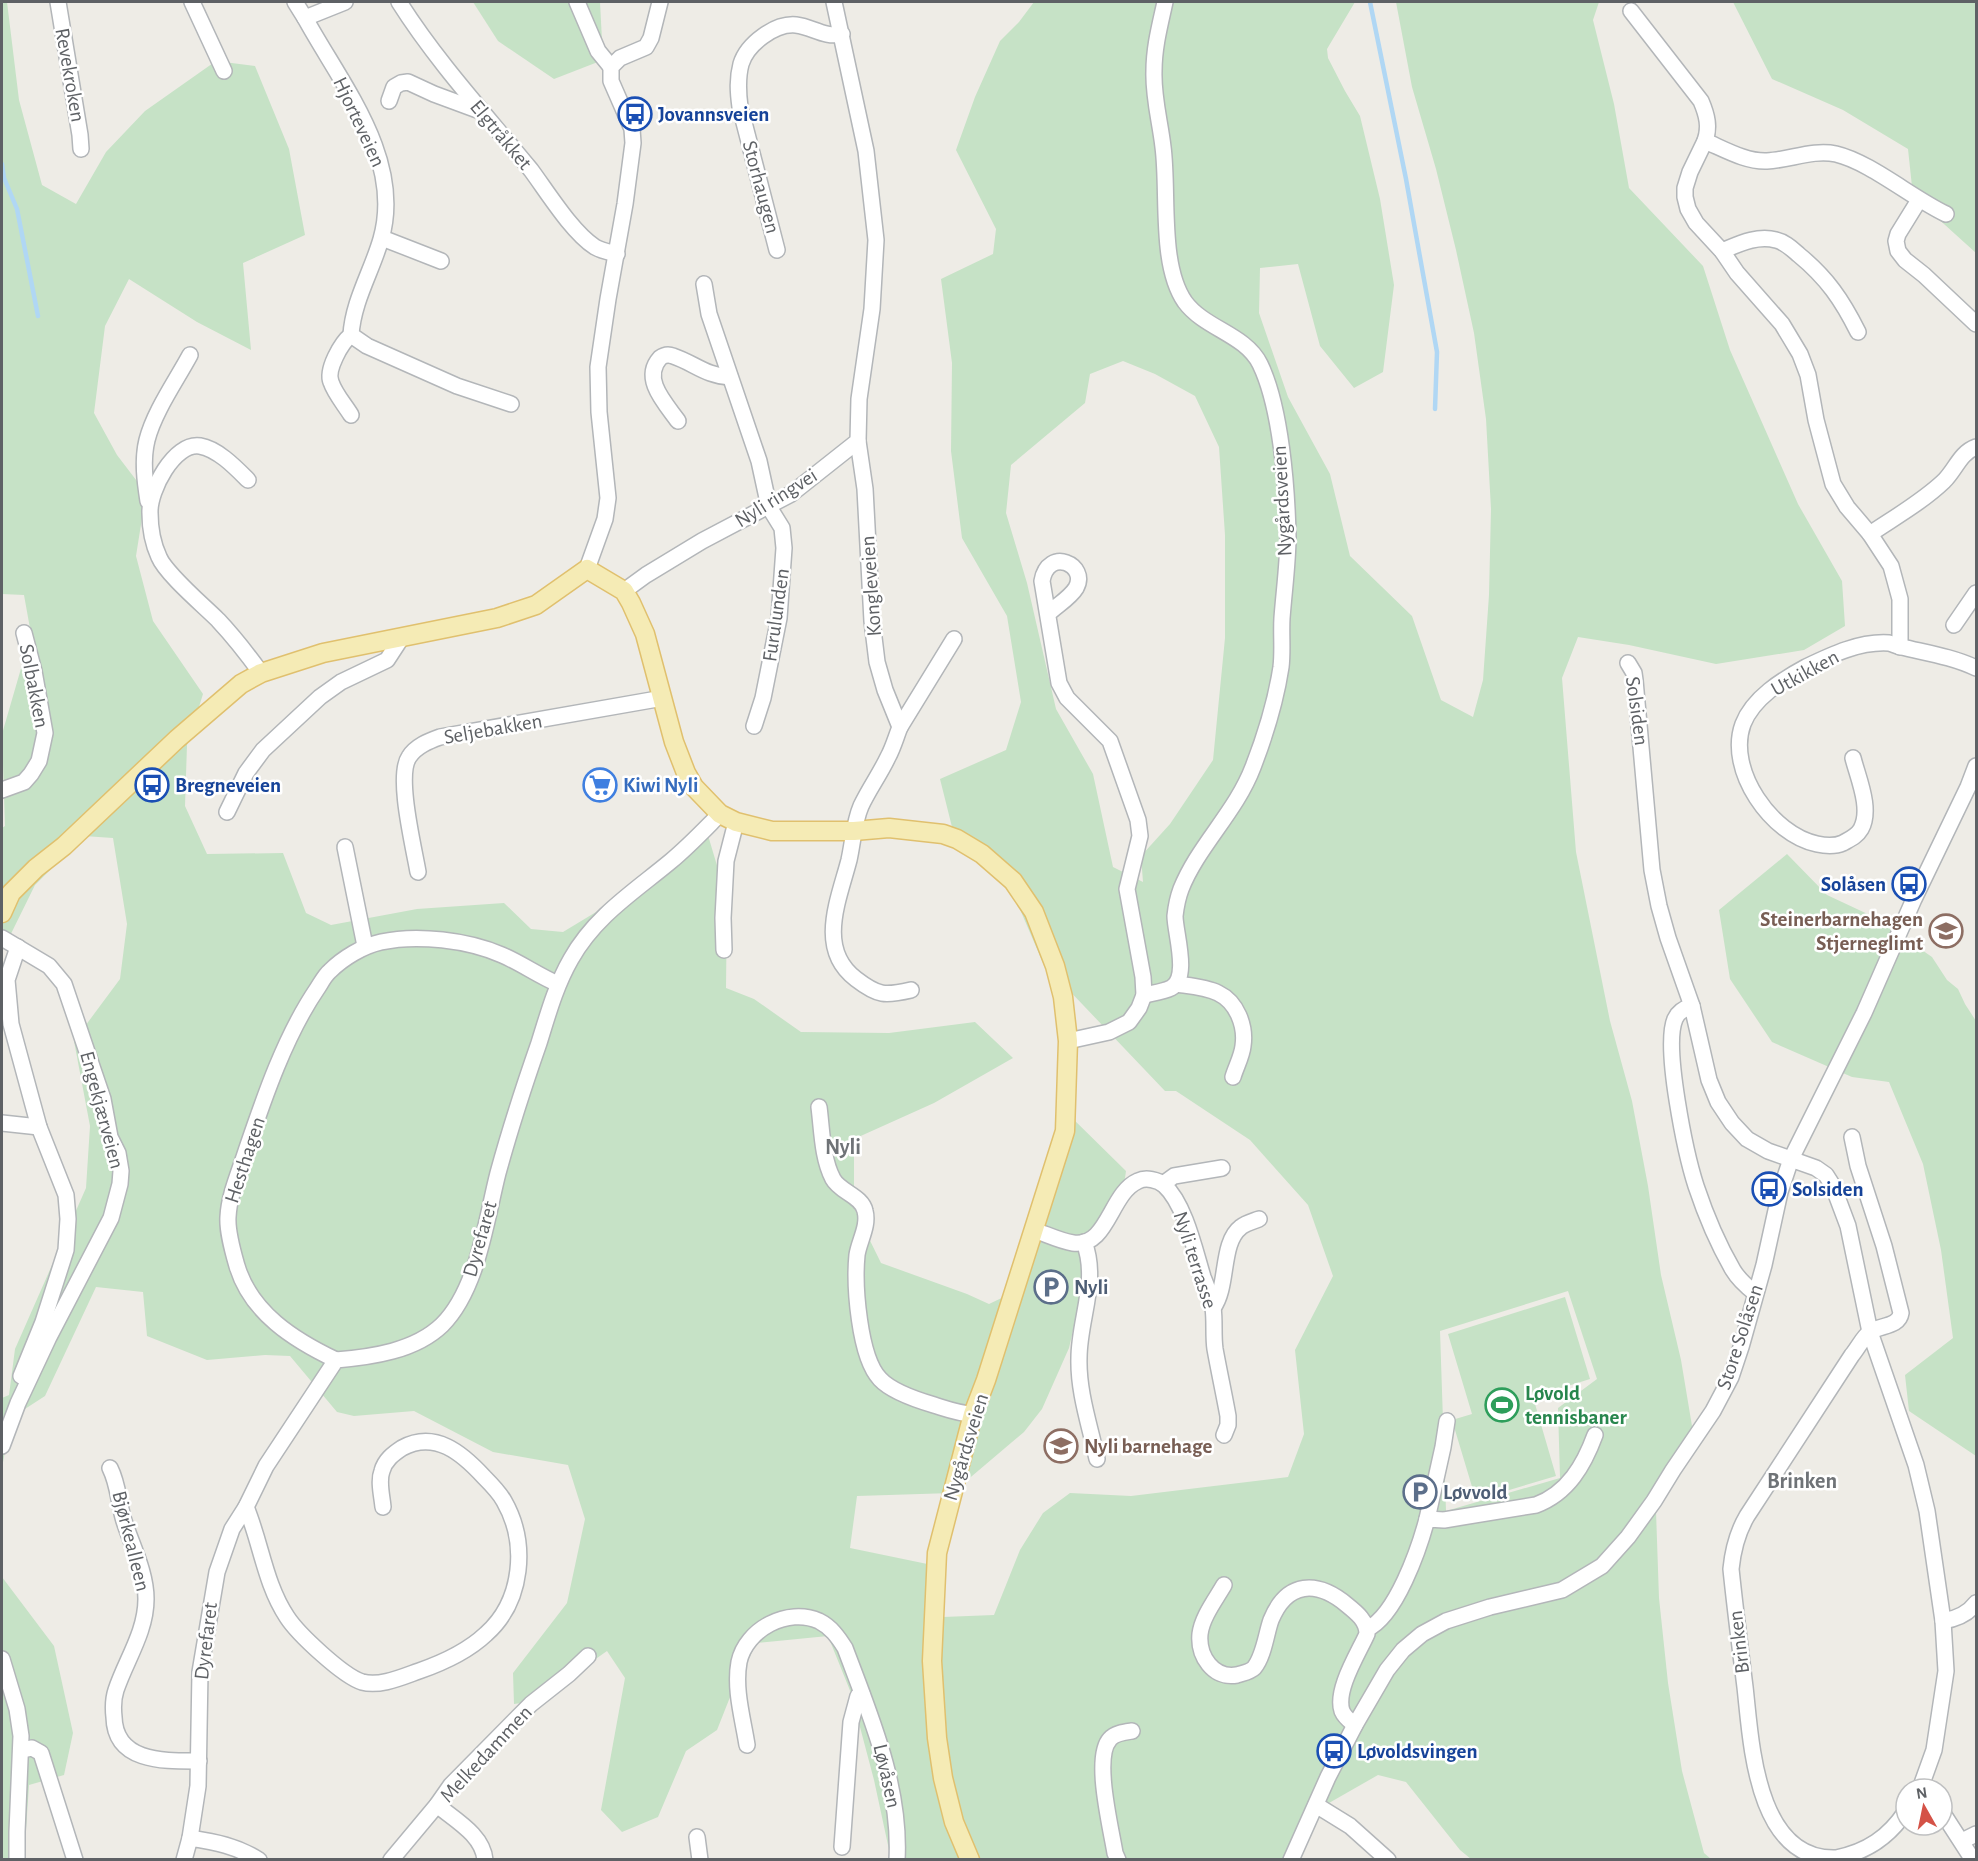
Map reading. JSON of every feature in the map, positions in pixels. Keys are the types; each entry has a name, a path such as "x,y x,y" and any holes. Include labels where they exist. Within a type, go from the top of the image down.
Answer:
{"main road":[{"path":"2,913 12,893 36,868 64,846 177,739 241,684 261,673 323,653 497,618 536,605 587,569 624,591 645,634 674,742 686,773 694,787 728,818"},
{"name":"Nygårdsveien","path":"728,818 772,831 889,828 943,834 957,839 982,855 1013,881 1034,912 1055,966 1063,997 1068,1041 1065,1131 986,1380 973,1414 937,1553 932,1661 937,1738 943,1778 954,1822 970,1860"}],"street":[{"name":"Revekroken","path":"58,2 81,149"},
{"path":"192,2 224,71"},
{"path":"295,2 305,18 345,2"},
{"name":"Elgtråkket","path":"399,2 480,111 578,231 594,246 617,254"},
{"path":"577,2 598,51 611,67 611,81 632,129 633,143 598,367 599,412 608,498 605,519 587,569"},
{"path":"611,67 620,58 646,47 651,38 660,2"},
{"path":"834,2 866,151 876,240 872,309 859,399 858,441"},
{"name":"Nygårdsveien","path":"1165,2 1157,36 1154,94 1164,149 1170,260 1176,286 1186,304 1207,323 1250,349 1260,365 1273,403 1281,446 1288,537 1281,665 1277,688 1249,777 1224,822 1193,865 1181,890 1175,916 1182,966 1176,984"},
{"path":"1631,12 1701,101 1707,115 1708,133 1690,172 1685,197 1688,209 1696,223 1782,324 1800,354 1808,375 1816,420 1833,484 1847,507 1870,534 1891,566 1900,599 1900,647"},
{"name":"Hjorteveien","path":"305,18 358,111 377,151 384,177 386,207 382,238 352,320 351,335 341,345 330,377 332,386 351,415"},
{"name":"Storhaugen","path":"777,250 740,106 737,87 742,62 757,41 771,31 790,25 798,25 825,35 842,34"},
{"path":"389,101 394,87 401,82 408,82 480,111"},
{"path":"1705,141 1745,158 1765,161 1790,159 1819,152 1835,154 1868,168 1946,214"},
{"path":"1919,200 1898,234 1896,241 1898,250 1905,260 1977,324"},
{"path":"382,238 441,261"},
{"path":"1722,251 1744,241 1764,238 1787,245 1814,268 1836,292 1857,332"},
{"name":"Furulunden","path":"704,284 709,314 759,461 769,507 782,528 784,548 779,618 763,698 754,726"},
{"path":"351,335 367,346 458,386 511,404"},
{"path":"678,421 658,393 654,383 654,368 661,357 666,354 673,356 707,373 730,377"},
{"path":"190,355 147,438 144,457 153,537 160,559 188,592 220,622 261,673"},
{"name":"Nyli ringvei","path":"624,591 692,547 790,494 858,441"},
{"name":"Kongleveien","path":"858,441 866,489 872,621 877,662 900,727"},
{"path":"149,510 161,476 175,457 189,447 200,446 210,450 233,465 248,480"},
{"path":"1870,534 1923,498 1946,479 1963,455 1977,447"},
{"path":"1954,625 1977,593"},
{"path":"1048,614 1059,683 1067,698 1110,741 1138,820 1140,836 1127,889 1143,977 1144,995 1139,1008 1129,1022 1109,1032 1068,1041"},
{"name":"Solbakken","path":"2,790 24,782 31,774 39,761 45,733 34,671 24,633"},
{"path":"227,812 246,773 263,750 320,696 341,682 387,660 402,637"},
{"path":"911,990 882,994 872,991 850,975 839,960 834,948 833,927 838,895 861,807 889,755 900,727 954,639"},
{"name":"Utkikken","path":"1853,758 1864,800 1865,813 1861,828 1854,837 1838,846 1809,843 1778,824 1754,794 1741,761 1739,742 1743,724 1765,694 1830,655 1861,646 1889,644 1974,662"},
{"name":"Solsiden","path":"1628,663 1635,680 1652,870 1668,938 1692,1006 1709,1080 1718,1102 1732,1123 1747,1139 1768,1151 1791,1159"},
{"name":"Seljebakken","path":"418,872 404,784 404,768 408,758 417,748 440,737 663,698"},
{"name":"Store Solåsen","path":"1291,1860 1355,1725 1387,1670 1402,1650 1422,1634 1446,1621 1490,1607 1562,1590 1602,1566 1654,1502 1713,1411 1731,1377 1741,1347 1764,1265 1780,1192 1791,1159 1864,1013 1914,899 1977,766"},
{"path":"724,950 723,918 728,818"},
{"name":"Dyrefaret","path":"190,1838 198,1786 200,1672 210,1603 217,1572 232,1529 246,1507 266,1466 336,1360 393,1352 422,1339 442,1324 455,1306 471,1277 479,1256 516,1111 558,984 572,957 591,930 620,900 698,838 728,818"},
{"path":"345,847 365,946"},
{"name":"Engekjærveien","path":"2,938 49,966 64,984 103,1099 110,1137 118,1153 121,1171 111,1218 49,1338 18,1403 2,1446"},
{"name":"Hesthagen","path":"336,1360 300,1341 271,1320 260,1308 247,1289 238,1268 228,1219 232,1193 258,1116 305,1006 329,971 365,946 404,938 430,939 501,954 558,984"},
{"name":"Engekjærveien","path":"18,947 7,980 10,1024 39,1127 66,1195 68,1219 66,1250 43,1322 22,1371 18,1403"},
{"path":"1144,995 1171,988 1176,984 1217,992 1227,999 1235,1008 1241,1021 1243,1047 1233,1077"},
{"path":"1692,1006 1678,1014 1674,1021 1670,1041 1687,1148 1705,1210 1733,1270 1743,1284 1755,1293"},
{"path":"819,1107 824,1149 833,1178 841,1189 861,1202 865,1211 865,1230 857,1253 856,1291 864,1344 873,1368 880,1379 898,1391 927,1403 973,1414"},
{"path":"2,1123 39,1127"},
{"name":"Brinken","path":"1852,1137 1858,1166 1884,1246 1901,1313 1900,1318 1896,1322 1870,1332 1852,1355 1747,1516 1738,1532 1731,1569 1755,1773 1767,1813 1785,1841 1800,1854 1812,1858 1829,1859 1868,1848 1887,1835 1894,1826"},
{"path":"1791,1159 1816,1168 1826,1175 1833,1186 1848,1226 1870,1332 1916,1465 1927,1511 1943,1621 1946,1671 1934,1750 1924,1777"},
{"path":"1034,1230 1072,1243 1084,1242 1093,1239 1120,1197 1130,1186 1141,1179 1151,1179 1163,1184 1174,1176 1222,1168"},
{"name":"Nyli terrasse","path":"1163,1184 1175,1199 1186,1222 1213,1308 1215,1343 1228,1416 1224,1436"},
{"path":"1213,1308 1220,1299 1233,1237 1241,1226 1259,1219"},
{"path":"1084,1242 1089,1254 1090,1268 1079,1365 1080,1383 1097,1459"},
{"path":"1367,1629 1386,1612 1401,1587 1422,1536 1441,1457 1446,1421"},
{"path":"1427,1519 1461,1517 1536,1505 1546,1501 1578,1472 1595,1435"},
{"path":"246,1507 257,1533 273,1593 288,1619 329,1661 352,1678 376,1683 396,1680 438,1665 486,1634 502,1616 513,1595 519,1566 519,1543 513,1520 503,1499 468,1459 452,1448 429,1441 412,1443 392,1454 381,1473 383,1507"},
{"name":"Bjørkealleen","path":"110,1468 117,1482 123,1518 144,1577 146,1600 142,1626 115,1692 114,1727 125,1747 139,1755 175,1761 199,1761"},
{"path":"1224,1585 1202,1624 1200,1635 1204,1660 1210,1667 1221,1673 1233,1675 1246,1673 1254,1668 1261,1654 1271,1620 1280,1603 1296,1589 1307,1587 1319,1589 1341,1600 1361,1617 1367,1634 1341,1696 1342,1709 1346,1718 1355,1725"},
{"path":"1943,1621 1962,1615 1977,1603"},
{"name":"Løvåsen","path":"747,1745 738,1683 740,1661 747,1643 768,1625 789,1617 800,1616 818,1620 828,1626 838,1636 844,1648 880,1742 896,1818 897,1860"},
{"name":"Melkedammen","path":"391,1860 451,1785 531,1704 588,1656"},
{"path":"2,1659 17,1709 21,1749 16,1832 17,1860"},
{"name":"Løvåsen","path":"842,1847 851,1722 858,1696 862,1694"},
{"path":"1118,1860 1101,1767 1103,1751 1108,1740 1114,1735 1132,1731"},
{"path":"21,1749 32,1748 41,1753 75,1860"},
{"path":"437,1805 476,1838 484,1851 485,1860"},
{"path":"1316,1805 1350,1826 1388,1860"},
{"path":"1954,1829 1973,1860"},
{"path":"1962,1841 1977,1834"},
{"path":"697,1837 700,1860"},
{"path":"184,1860 190,1838 244,1850 259,1860"}],"green space":[{"path":"2,2 7,2 19,100 42,185 76,204 106,152 145,111 216,61 255,66 289,149 305,235 243,263 251,350 197,322 129,279 105,326 94,413 117,455 146,493 136,556 153,621 203,694 187,745 185,806 207,854 283,853 306,913 331,925 417,909 504,903 531,929 563,932 639,886 707,832 727,899 726,988 754,999 801,1032 889,1033 975,1022 1013,1058 934,1103 854,1139 854,1208 881,1263 989,1304 1010,1294 1067,1113 1126,1171 1089,1261 1069,1348 1042,1409 1024,1432 952,1493 857,1496 850,1548 937,1566 943,1617 994,1615 1020,1550 1043,1513 1070,1493 1131,1496 1288,1477 1304,1434 1295,1350 1333,1276 1308,1205 1250,1140 1176,1091 1165,1091 1043,963 1013,893 954,835 940,779 1006,750 1021,702 1007,616 962,538 951,451 952,363 941,279 993,254 996,229 956,150 975,97 1000,41 1019,22 1034,2 1355,2 1327,49 1328,58 1360,116 1380,199 1394,285 1383,372 1354,388 1320,346 1298,264 1260,268 1259,313 1288,397 1330,474 1350,556 1412,616 1441,700 1473,717 1483,680 1489,595 1491,509 1486,419 1474,333 1436,169 1412,87 1396,2 1599,2 1593,20 1614,104 1629,188 1703,266 1730,350 1798,504 1842,581 1845,626 1804,650 1716,664 1629,645 1578,637 1562,678 1576,852 1610,1021 1632,1101 1648,1186 1661,1275 1681,1360 1693,1432 1656,1511 1659,1598 1668,1683 1682,1771 1704,1853 1711,1859 1471,1859 1460,1850 1406,1782 1378,1775 1301,1819 1286,1859 891,1859 874,1780 851,1693 828,1636 757,1643 736,1682 717,1730 686,1751 658,1817 622,1832 601,1810 625,1678 607,1651 536,1701 514,1704 513,1673 567,1603 585,1519 568,1465 493,1452 414,1411 354,1416 337,1412 290,1356 265,1355 207,1360 147,1336 143,1292 96,1287 45,1396 11,1418 2,1468 2,1398 9,1395 15,1349 86,1188 90,1126 74,1041 120,979 127,924 113,838 84,836 35,885 2,952 2,828 5,826 2,734 31,634 24,595 2,594","holes":["1123,361 1155,374 1195,396 1219,447 1225,535 1225,638 1213,760 1170,824 1141,856 1143,882 1113,867 1093,774 1056,709 1027,583 1006,513 1011,465 1085,403 1090,374","1568,1291 1597,1379 1558,1408 1560,1478 1446,1511 1440,1331"]},
{"path":"473,2 600,2 603,60 554,79 498,41"},
{"path":"1733,2 1976,2 1976,253 1913,196 1908,149 1843,110 1772,79"},
{"path":"1787,854 1827,895 1874,917 1932,957 1947,980 1958,989 1976,1021 1976,1456 1909,1411 1905,1375 1953,1338 1941,1250 1923,1164 1889,1082 1852,1077 1772,1042 1730,979 1719,910"},
{"name":"Løvold tennisbaner","path":"1565,1297 1590,1379 1533,1397 1556,1476 1476,1500 1452,1420 1472,1414 1448,1334"},
{"path":"2,1577 54,1646 73,1733 64,1775 29,1785 24,1859 2,1859"}],"waterway":[{"path":"1370,2 1406,179 1437,352 1435,409"},
{"path":"2,164 4,178 17,209 38,316"}],"place":[{"name":"Jovannsveien","path":"635,114"},
{"name":"Bregneveien","path":"152,785"},
{"name":"Kiwi Nyli","path":"600,785"},
{"name":"Solåsen","path":"1909,884"},
{"name":"Steinerbarnehagen Stjerneglimt","path":"1946,931"},
{"name":"Solsiden","path":"1769,1189"},
{"name":"Nyli","path":"1051,1287"},
{"name":"Løvold tennisbaner","path":"1502,1405"},
{"name":"Nyli barnehage","path":"1061,1446"},
{"name":"Løvvold","path":"1420,1492"},
{"name":"Løvoldsvingen","path":"1334,1751"}],"district":[{"name":"Nyli","path":"843,1147"},
{"name":"Brinken","path":"1802,1481"}]}
